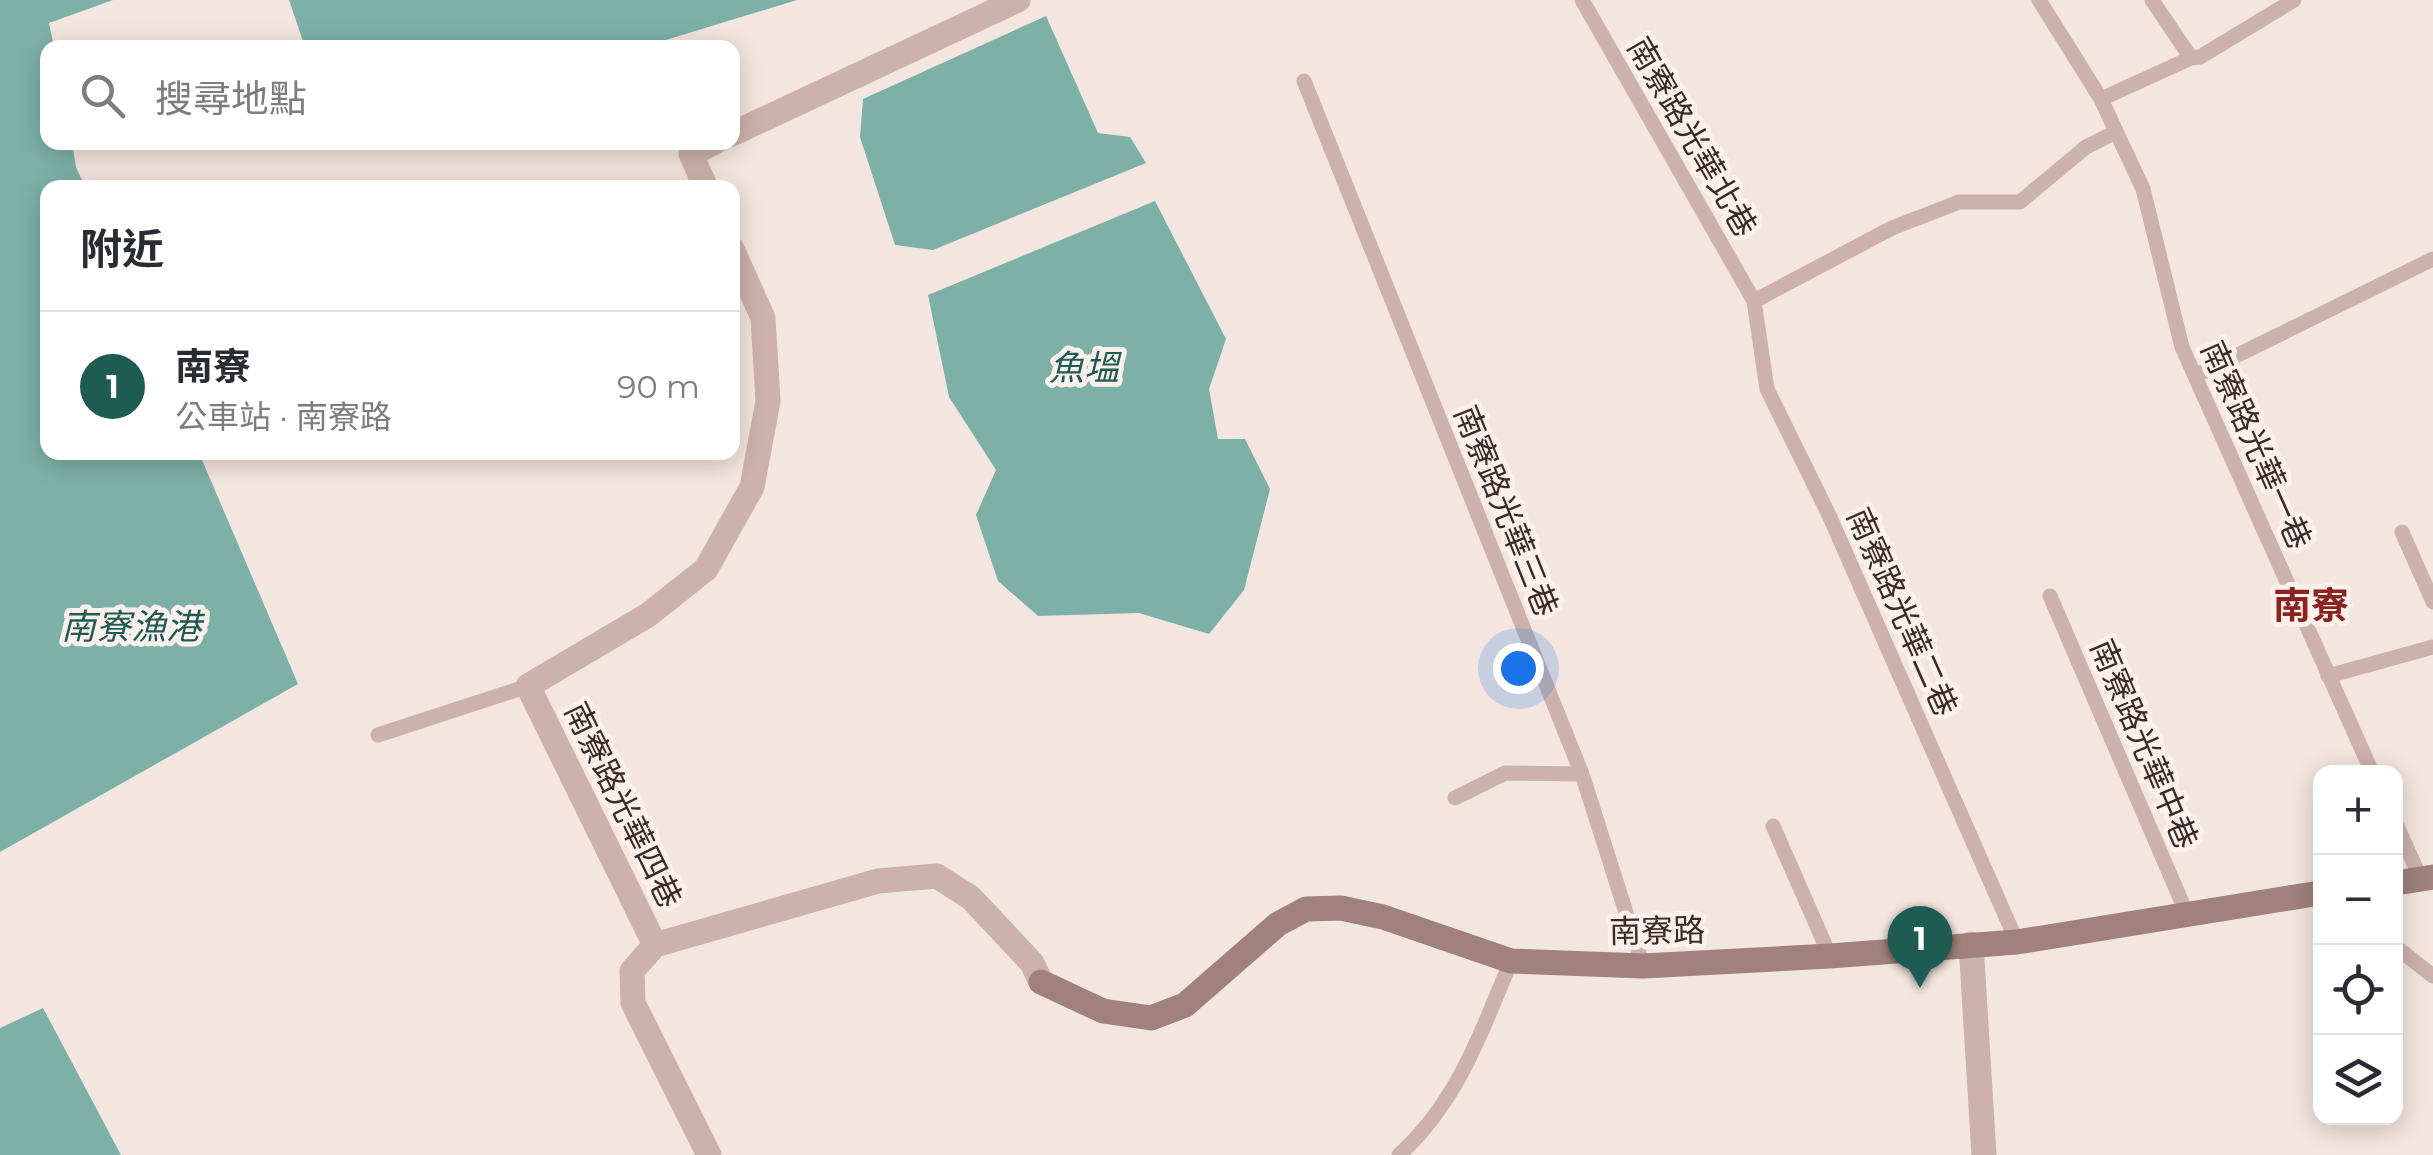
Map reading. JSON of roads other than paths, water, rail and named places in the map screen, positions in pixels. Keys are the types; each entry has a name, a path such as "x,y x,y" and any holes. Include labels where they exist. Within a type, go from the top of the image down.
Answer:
{"street":[{"path":"740,130 1018,0"},
{"path":"699,150 691,154 702,180"},
{"name":"南寮路光華四巷","path":"740,266 763,318 768,401 752,487 706,569 648,615 528,686 655,945 878,880 937,876 971,898 1032,964 1041,982"},
{"name":"南寮路","path":"1041,982 1103,1011 1151,1018 1186,1004 1278,924 1306,909 1341,908 1383,917 1511,961 1643,966 2018,942 2313,893"},
{"path":"1971,944 1984,1155"},
{"path":"655,945 632,971 633,1003 709,1155"}],"lane":[{"name":"南寮路光華北巷","path":"1582,0 1754,300"},
{"path":"1754,300 1892,228 1959,202 2020,202 2086,147 2116,132 2101,99 2039,0"},
{"path":"2152,0 2191,58"},
{"path":"2101,99 2191,58 2200,58 2294,0"},
{"name":"南寮路光華三巷","path":"1304,81 1582,774 1643,966"},
{"name":"南寮路光華一巷","path":"2116,132 2142,189 2182,347 2369,765"},
{"path":"2195,376 2433,259"},
{"name":"南寮路光華二巷","path":"1754,300 1767,389 1829,514 2018,942"},
{"path":"2402,532 2433,602"},
{"name":"南寮路光華中巷","path":"2050,596 2187,914"},
{"path":"2328,676 2433,647"},
{"path":"378,735 528,686"},
{"path":"1455,798 1505,773 1582,774"},
{"path":"1773,826 1830,956"},
{"path":"2403,844 2416,880"},
{"path":"2403,952 2433,976"},
{"path":"1399,1155 1423,1133 1467,1067 1511,961"}],"water":[{"name":"南寮漁港","path":"0,0 113,0 49,23 53,40 40,40 40,150 73,150 82,180 40,180 40,460 202,460 298,684 0,852"},
{"path":"289,0 797,0 666,40 303,40"},
{"path":"1046,16 1098,133 1130,137 1146,163 933,250 895,245 860,137 863,99"},
{"name":"魚塭","path":"1155,201 1226,339 1209,389 1218,439 1245,439 1270,489 1244,590 1209,634 1139,613 1038,616 998,581 976,515 996,470 949,397 928,295"},
{"path":"43,1008 121,1155 0,1155 0,1028"}],"place":[{"name":"南寮","path":"1920,988"}],"district":[{"name":"南寮","path":"2311,606"}]}
